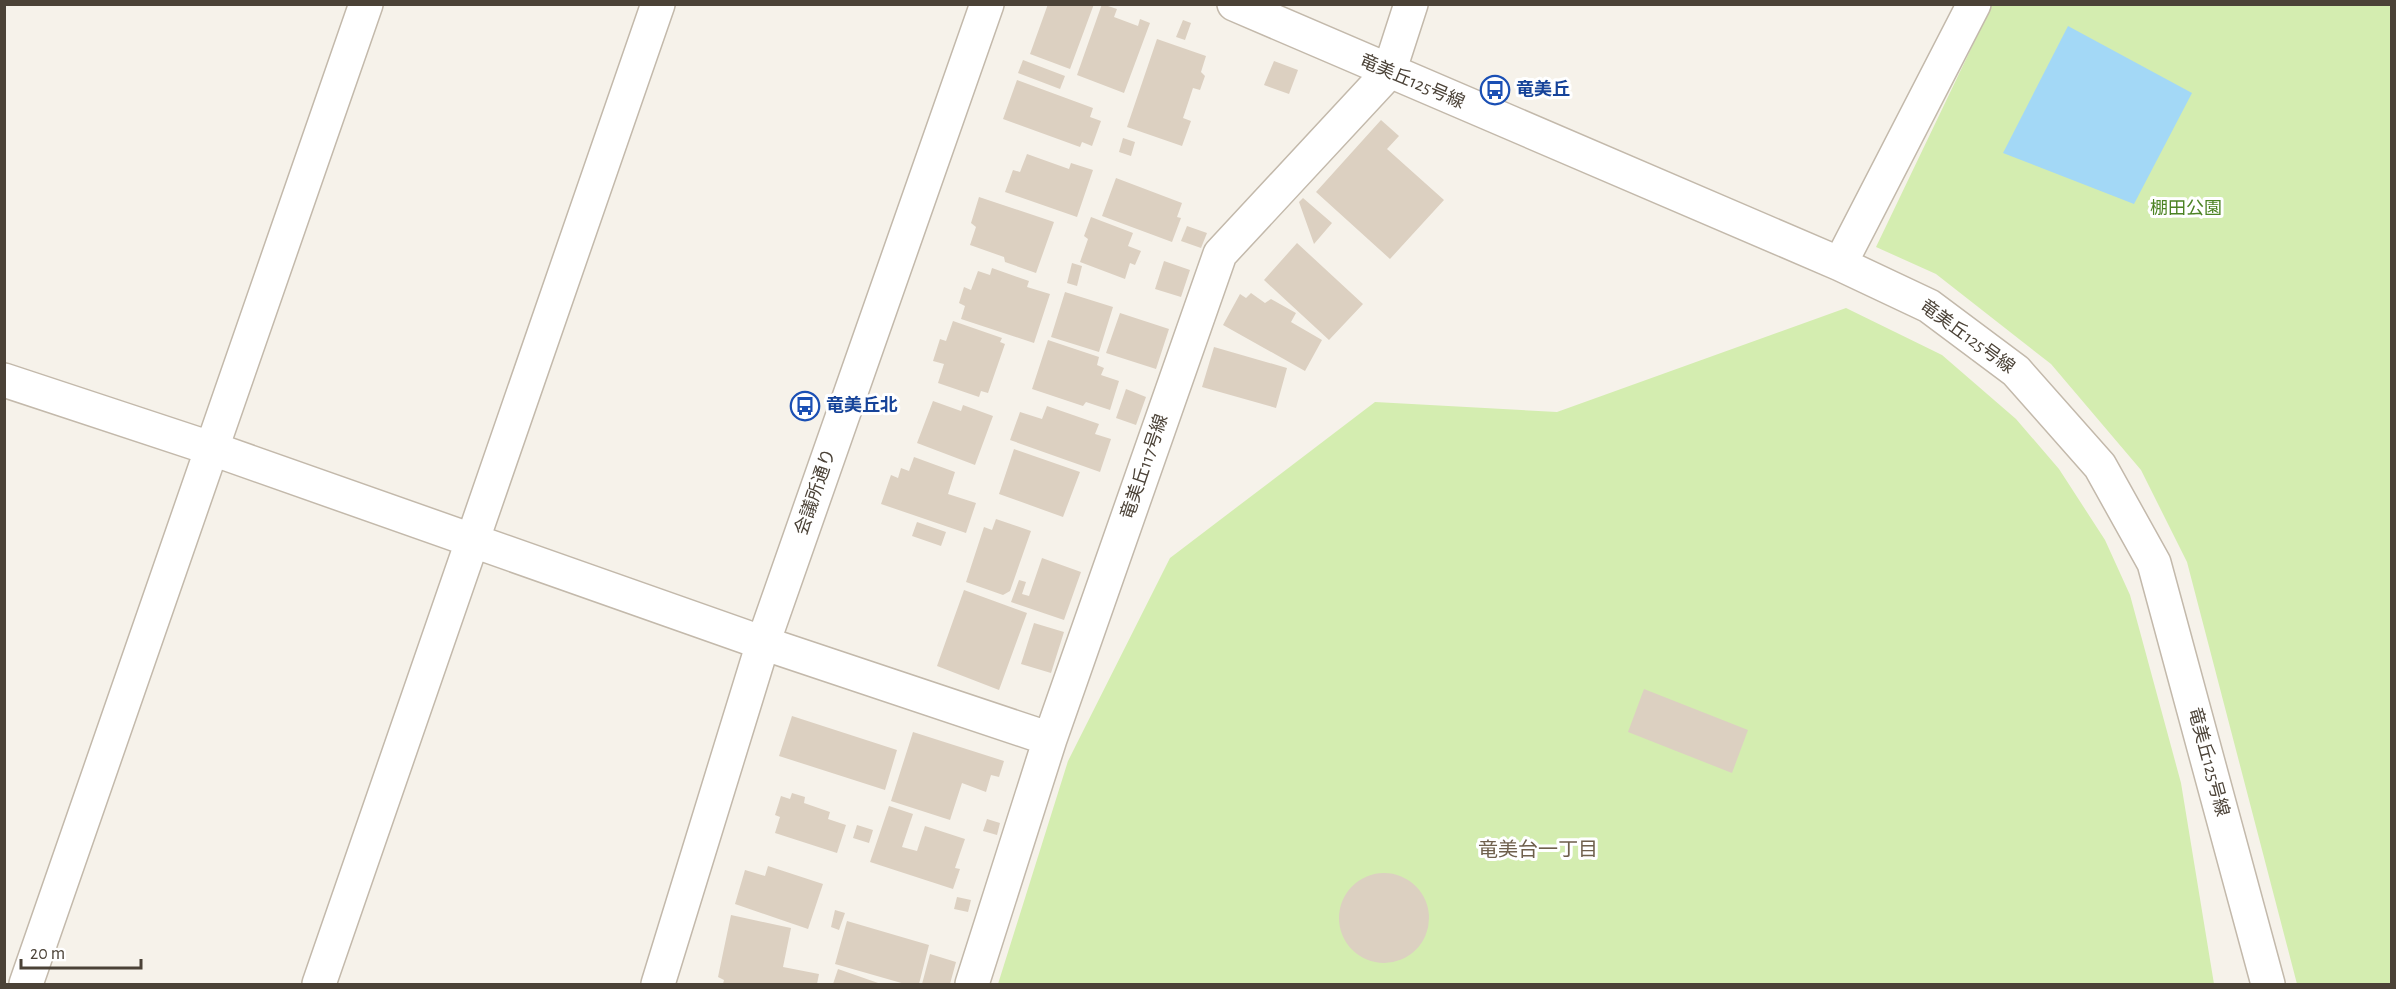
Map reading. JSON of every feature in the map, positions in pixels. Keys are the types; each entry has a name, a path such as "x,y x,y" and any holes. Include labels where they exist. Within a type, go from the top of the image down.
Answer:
{"street":[{"path":"26,984 366,4"},
{"path":"319,984 658,4"},
{"name":"会議所通り","path":"658,984 763,643 987,4"},
{"name":"竜美丘125号線","path":"1234,4 1840,264 1929,306 2016,371 2100,466 2154,563 2268,984"},
{"name":"竜美丘117号線","path":"972,984 1050,739 1220,254 1389,72 1411,4"},
{"path":"1840,264 1969,6"},
{"path":"7,387 213,449 763,643 1050,739"}],"green space":[{"name":"棚田公園","path":"1992,5 2391,5 2391,984 2297,984 2187,562 2141,470 2051,364 1936,274 1876,247"},
{"path":"1846,308 1942,355 2016,419 2059,469 2105,540 2130,595 2181,783 2214,984 998,984 1068,761 1170,558 1375,402 1557,412"}],"water":[{"path":"2068,26 2192,93 2134,204 2003,153"}],"building":[{"path":"1048,4 1094,4 1070,69 1030,54"},
{"path":"1102,4 1117,9 1114,17 1138,26 1140,19 1150,23 1124,93 1077,75"},
{"path":"1183,20 1191,23 1185,40 1176,37"},
{"path":"1157,39 1206,56 1201,72 1205,76 1200,90 1193,88 1183,118 1191,121 1182,146 1127,127"},
{"path":"1023,60 1065,76 1060,89 1018,73"},
{"path":"1274,61 1298,70 1289,94 1264,85"},
{"path":"1017,80 1093,108 1090,117 1101,121 1092,146 1082,142 1080,147 1003,119"},
{"path":"1381,120 1399,136 1387,149 1444,200 1390,259 1316,192"},
{"path":"1123,138 1135,142 1131,156 1119,152"},
{"path":"1027,154 1069,169 1071,163 1093,170 1077,217 1005,192 1013,170 1020,172"},
{"path":"1116,178 1182,203 1177,217 1181,218 1172,242 1102,216"},
{"path":"979,197 1054,222 1036,273 1005,262 1004,257 970,245 976,227 971,223"},
{"path":"1303,198 1332,223 1314,244 1299,202"},
{"path":"1091,217 1133,233 1128,246 1141,251 1135,265 1130,263 1125,279 1080,262 1088,239 1084,236"},
{"path":"1187,226 1207,233 1201,248 1181,241"},
{"path":"1297,243 1363,304 1329,340 1264,280"},
{"path":"1164,261 1190,270 1181,297 1155,289"},
{"path":"1072,263 1082,266 1077,286 1067,283"},
{"path":"992,268 1029,281 1027,287 1050,294 1034,343 961,319 965,306 959,303 964,287 971,290 978,271 990,275"},
{"path":"1065,292 1113,307 1099,352 1051,337"},
{"path":"1251,293 1265,303 1271,299 1296,313 1291,322 1322,340 1305,371 1223,325 1240,294 1246,298"},
{"path":"1120,313 1169,329 1156,369 1106,353"},
{"path":"953,321 1002,338 1000,342 1005,344 988,393 981,391 979,397 938,383 944,364 933,361 940,339 946,341"},
{"path":"1048,340 1099,357 1097,365 1104,368 1101,375 1119,381 1110,410 1086,402 1083,406 1032,389"},
{"path":"1214,347 1287,368 1276,408 1202,387"},
{"path":"1126,389 1146,397 1136,425 1116,418"},
{"path":"933,401 961,411 963,405 993,416 975,465 917,443"},
{"path":"1047,406 1099,424 1095,434 1111,439 1100,472 1010,440 1020,412 1042,419"},
{"path":"1014,449 1080,472 1063,517 999,494"},
{"path":"914,457 955,472 948,494 976,503 966,533 881,504 891,475 898,478 901,468 909,471"},
{"path":"996,519 1031,531 1010,591 1003,595 966,582 984,527 992,530"},
{"path":"917,522 946,532 941,546 912,536"},
{"path":"1042,558 1081,572 1064,620 1011,602 1019,580 1026,582 1022,594 1029,596"},
{"path":"964,590 1027,613 999,690 937,666"},
{"path":"1034,623 1064,632 1051,673 1021,664"},
{"path":"1644,689 1748,730 1732,773 1628,732"},
{"path":"792,716 897,750 885,790 779,756"},
{"path":"913,732 1004,761 999,777 991,775 986,792 962,783 950,820 891,801"},
{"path":"792,793 805,797 804,803 830,812 828,819 846,825 837,853 775,833 780,817 775,815 781,796 790,799"},
{"path":"889,806 913,814 902,847 917,851 925,826 965,839 955,868 960,869 953,889 870,862"},
{"path":"987,819 1000,823 997,835 983,831"},
{"path":"857,825 873,830 869,843 853,838"},
{"path":"768,866 823,884 808,929 735,904 745,870 765,876"},
{"path":"1384,873 1401,876 1416,886 1426,901 1429,918 1426,935 1416,950 1401,960 1384,963 1367,960 1352,950 1342,935 1339,918 1342,901 1352,886 1367,876"},
{"path":"957,897 971,900 968,912 954,909"},
{"path":"835,910 845,913 839,930 831,927"},
{"path":"731,915 791,928 783,967 819,974 817,984 723,984 724,980 718,977"},
{"path":"847,921 929,945 919,984 905,984 835,964"},
{"path":"930,954 956,962 950,984 922,984"},
{"path":"838,969 881,984 833,984"}],"place":[{"name":"竜美丘","path":"1495,90"},
{"name":"竜美丘北","path":"805,406"}],"district":[{"name":"竜美台一丁目","path":"1538,850"}]}
